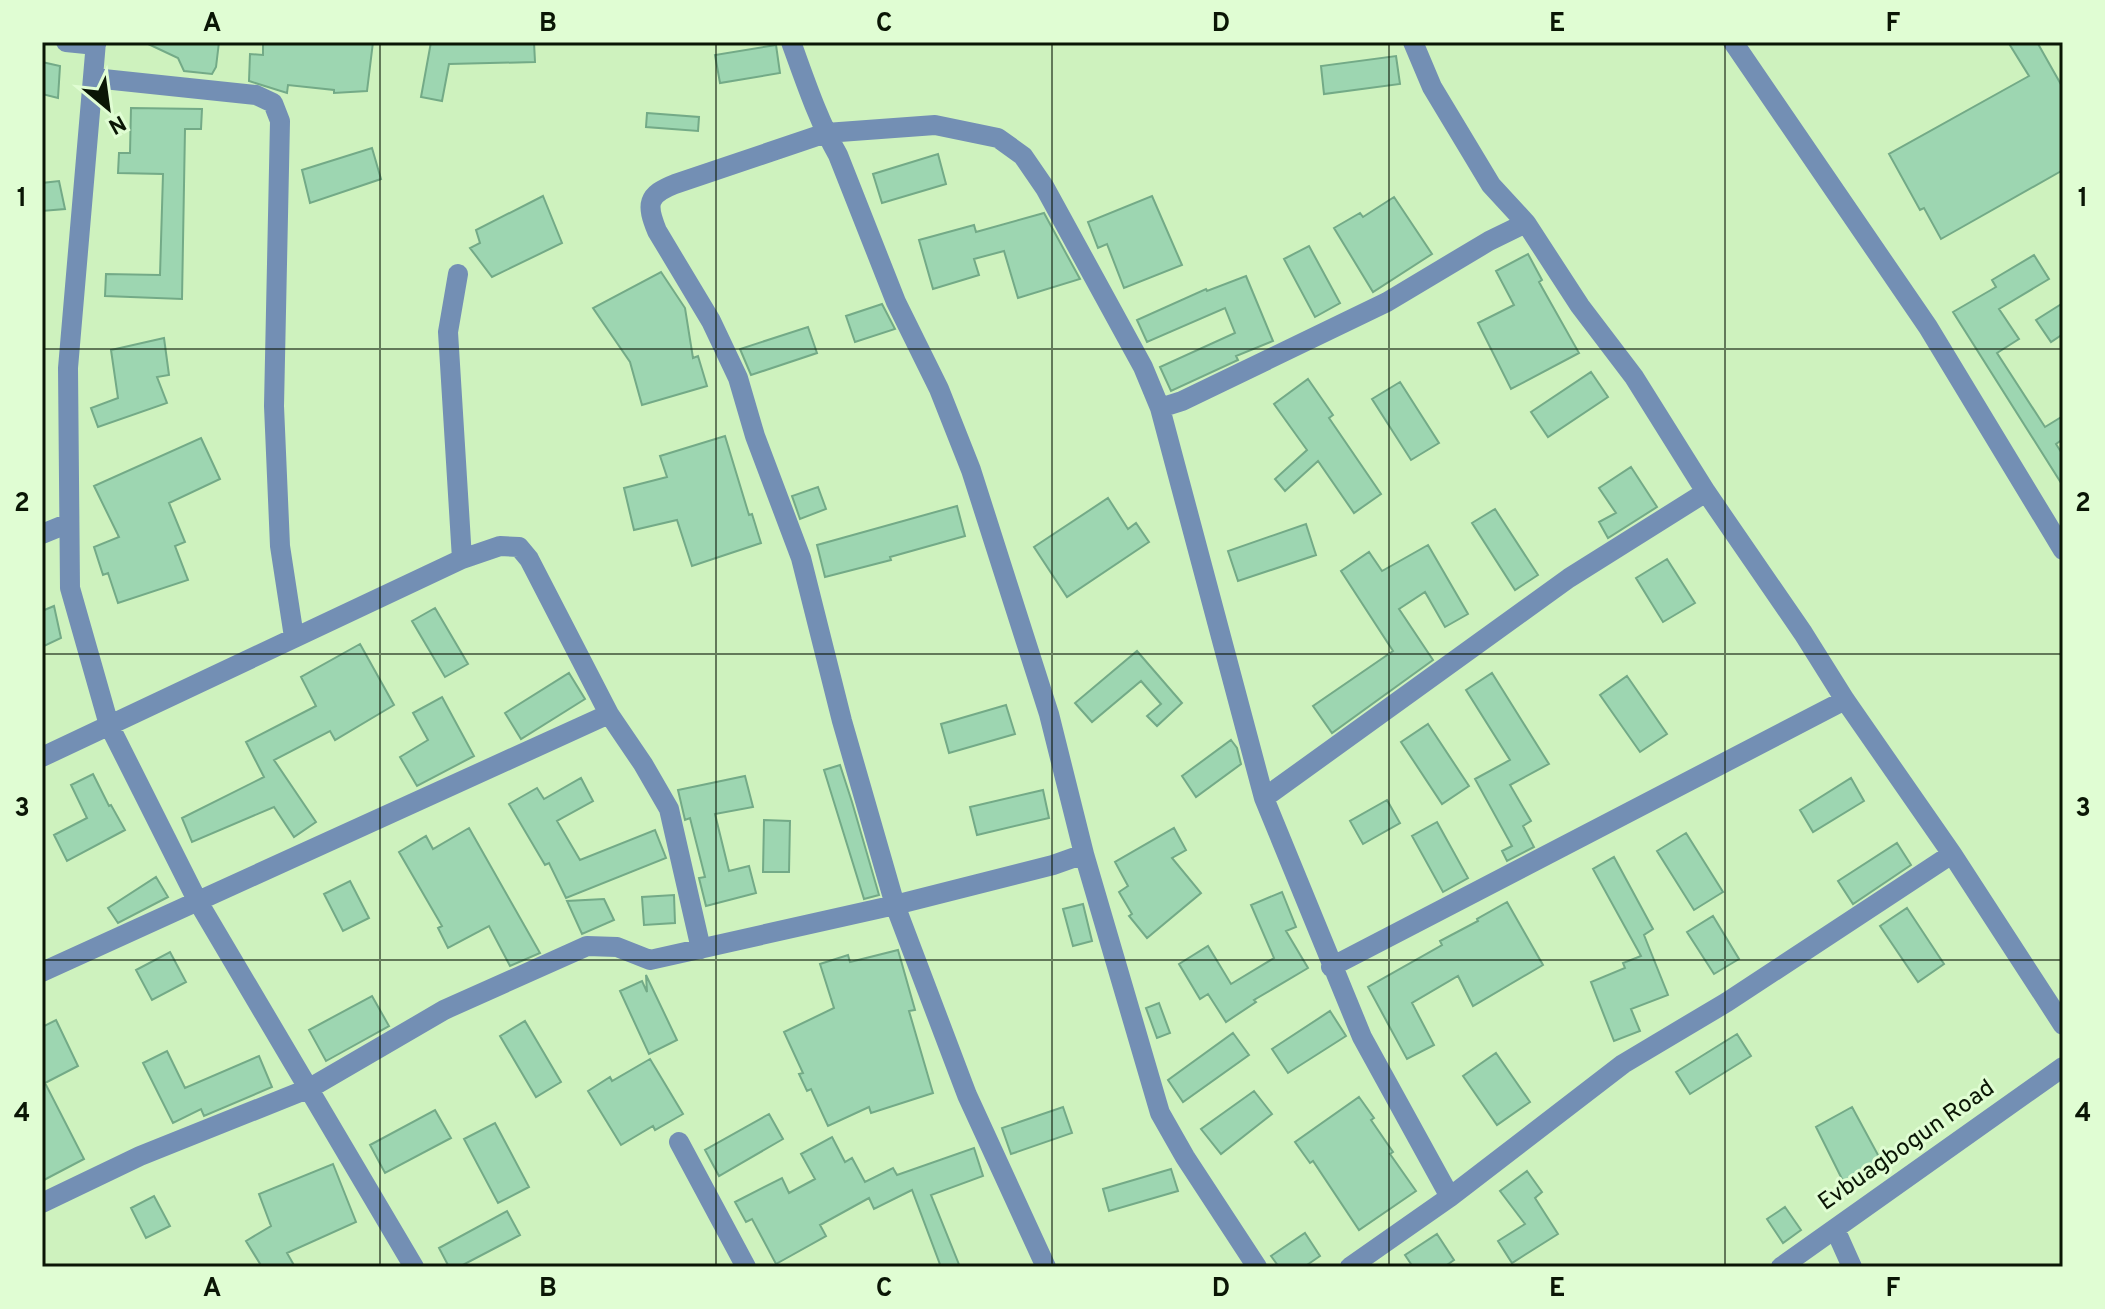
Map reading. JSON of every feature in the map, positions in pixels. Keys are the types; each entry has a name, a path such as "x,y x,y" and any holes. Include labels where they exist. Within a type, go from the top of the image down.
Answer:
{"street":[{"path":"66,42 96,44 68,368 70,588 109,725 197,900 310,1088 409,1266"},
{"path":"791,42 801,74 814,97 896,302 939,389 971,470 1049,714 1084,854 1160,1113 1257,1267"},
{"path":"1413,42 1432,87 1491,185 1526,223 1580,306 1634,377 1706,492 1952,854 2063,1025"},
{"path":"1733,42 1928,327 2063,550"},
{"path":"94,78 256,95 273,103 280,121 274,406 280,546 294,637"},
{"path":"1046,1267 967,1095 895,905 842,721 801,558 755,436 738,378 711,321 651,216 650,202 657,191 826,133 935,125 998,138 1023,156 1045,188 1143,367 1160,408 1264,798 1331,967 1379,1070 1450,1197"},
{"path":"1160,408 1182,401 1387,302 1489,241 1526,223"},
{"path":"458,274 448,332 462,559"},
{"path":"1264,798 1569,578 1706,492"},
{"path":"42,534 69,523"},
{"path":"42,757 462,559 500,546 519,547 529,559 609,714 669,809 701,949"},
{"path":"1331,967 1845,700"},
{"path":"42,972 609,714"},
{"path":"42,1203 140,1156 310,1088 444,1010 587,946 617,947 650,960 895,905 1053,865 1084,854"},
{"path":"1350,1267 1450,1197 1623,1064 1727,1002 1952,854"},
{"name":"Evbuagbogun Road","path":"1781,1267 2063,1067"},
{"path":"679,1142 746,1267"},
{"path":"1835,1229 1852,1267"}],"building":[{"path":"144,42 219,42 216,67 212,74 184,71 178,58"},
{"path":"263,42 373,42 367,91 334,93 334,90 288,85 287,93 249,81 250,54 263,55"},
{"path":"431,42 534,42 535,62 449,64 442,101 421,97"},
{"path":"2008,42 2037,42 2063,88 2063,170 1941,239 1924,208 1920,210 1889,154 2029,76"},
{"path":"776,45 780,73 720,83 715,55"},
{"path":"1396,56 1400,84 1324,94 1321,66"},
{"path":"42,62 60,66 58,98 42,94"},
{"path":"131,108 202,109 201,129 185,129 182,299 105,296 106,274 160,275 163,174 118,173 119,153 130,153"},
{"path":"647,113 699,117 698,131 646,127"},
{"path":"372,148 381,179 310,203 302,170"},
{"path":"938,154 946,184 882,203 873,174"},
{"path":"59,181 65,209 42,211 42,183"},
{"path":"543,196 562,243 492,277 470,248 480,243 476,230"},
{"path":"1152,196 1182,265 1124,288 1107,244 1098,248 1088,222"},
{"path":"1394,197 1432,254 1373,292 1334,228 1360,213 1363,217"},
{"path":"1044,213 1080,279 1018,298 1004,251 974,259 979,275 933,289 919,240 974,225 976,232"},
{"path":"1309,246 1340,303 1315,317 1284,259"},
{"path":"1528,254 1542,280 1539,282 1579,353 1511,389 1478,323 1514,305 1496,271"},
{"path":"2034,255 2049,279 1999,309 2019,339 1997,353 2045,427 2063,416 2063,439 2056,444 2063,455 2063,486 1953,312 1996,287 1992,280"},
{"path":"661,272 685,308 693,358 698,356 707,386 642,405 630,362 593,308"},
{"path":"1246,276 1273,341 1236,356 1238,360 1171,391 1160,367 1235,333 1225,308 1147,342 1137,320 1206,289"},
{"path":"2063,303 2063,334 2051,342 2036,320"},
{"path":"882,304 895,329 855,342 846,316"},
{"path":"808,327 817,353 751,375 740,349"},
{"path":"164,338 169,375 157,377 167,403 98,427 91,408 118,398 111,350"},
{"path":"1591,372 1608,397 1548,437 1531,412"},
{"path":"1308,379 1333,415 1329,418 1381,494 1354,513 1318,461 1285,491 1275,479 1307,450 1274,404"},
{"path":"1400,382 1439,443 1411,460 1372,399"},
{"path":"725,436 749,515 752,514 761,543 692,566 677,520 634,530 624,488 667,477 660,456"},
{"path":"201,438 220,479 169,503 185,542 175,546 188,580 118,603 108,573 103,575 94,547 119,537 94,486"},
{"path":"1631,467 1657,507 1608,538 1599,522 1616,513 1599,488"},
{"path":"818,487 826,509 800,519 792,496"},
{"path":"1108,498 1128,529 1136,523 1149,542 1067,597 1034,547"},
{"path":"957,506 965,536 825,577 817,545"},
{"path":"1495,509 1538,575 1515,590 1472,523"},
{"path":"1306,524 1316,555 1238,581 1228,551"},
{"path":"1428,545 1468,614 1445,627 1425,592 1399,609 1433,660 1332,733 1313,706 1393,651 1341,571 1369,552 1382,571"},
{"path":"1667,559 1695,603 1663,622 1636,578"},
{"path":"54,606 61,638 42,647 42,611"},
{"path":"435,608 468,664 445,677 412,621"},
{"path":"360,644 394,705 335,740 330,731 274,760 316,822 294,837 274,807 192,842 182,818 264,777 246,742 316,706 301,677"},
{"path":"1137,651 1182,703 1157,726 1147,716 1161,704 1141,681 1092,722 1075,703"},
{"path":"569,673 585,699 521,739 505,713"},
{"path":"1492,673 1549,764 1510,785 1531,821 1523,826 1534,847 1507,861 1502,851 1512,846 1475,779 1510,760 1466,690"},
{"path":"1627,676 1667,734 1640,752 1600,695"},
{"path":"442,697 474,756 417,786 400,757 428,740 413,713"},
{"path":"1006,705 1015,734 949,753 941,724"},
{"path":"1428,724 1469,786 1442,804 1401,742"},
{"path":"1231,740 1237,748 1241,764 1196,797 1182,776"},
{"path":"840,765 879,895 864,899 824,770"},
{"path":"93,774 125,830 67,861 54,835 87,818 71,785"},
{"path":"745,776 753,807 715,814 729,871 749,866 756,893 706,906 699,878 705,877 690,818 685,820 678,790"},
{"path":"581,778 593,801 557,821 580,860 655,830 666,858 566,898 549,863 545,865 509,804 537,788 544,799"},
{"path":"1851,778 1864,801 1813,832 1800,810"},
{"path":"1043,790 1049,818 977,835 970,807"},
{"path":"1387,800 1400,823 1363,844 1350,821"},
{"path":"764,820 790,821 789,872 763,872"},
{"path":"1437,822 1468,878 1443,892 1412,836"},
{"path":"469,828 540,953 510,966 489,926 448,948 438,928 442,926 399,852 426,836 433,849"},
{"path":"1174,828 1186,850 1172,858 1201,893 1147,938 1129,916 1132,914 1119,892 1128,886 1115,862"},
{"path":"1686,833 1723,892 1694,910 1657,851"},
{"path":"1897,843 1911,865 1853,904 1838,881"},
{"path":"1614,857 1653,929 1644,935 1668,995 1631,1009 1640,1031 1614,1041 1591,982 1625,968 1623,963 1641,956 1593,869"},
{"path":"156,877 168,897 118,923 108,908"},
{"path":"350,881 369,918 343,931 324,894"},
{"path":"1282,892 1296,927 1286,931 1308,968 1254,1000 1256,1002 1226,1022 1208,994 1200,999 1179,964 1208,946 1231,984 1274,958 1251,905"},
{"path":"674,895 675,923 644,925 642,897"},
{"path":"604,899 614,920 582,934 567,901"},
{"path":"1507,902 1543,965 1473,1006 1458,976 1412,1003 1434,1045 1407,1059 1368,987 1442,945 1440,941"},
{"path":"1083,904 1092,941 1073,946 1063,909"},
{"path":"1907,908 1944,964 1918,982 1880,926"},
{"path":"1713,916 1739,959 1714,974 1687,932"},
{"path":"898,950 915,1010 909,1011 933,1093 871,1113 869,1107 828,1126 811,1089 807,1091 799,1074 803,1073 784,1032 834,1008 820,964 848,955 850,962"},
{"path":"170,952 186,982 152,1000 136,970"},
{"path":"646,975 677,1040 649,1054 620,991 642,981 647,992"},
{"path":"372,996 389,1026 326,1061 309,1030"},
{"path":"1159,1003 1170,1033 1157,1038 1146,1008"},
{"path":"1330,1011 1346,1036 1288,1073 1272,1049"},
{"path":"56,1020 78,1066 45,1083 84,1159 42,1181 42,1027"},
{"path":"525,1021 561,1082 536,1097 500,1036"},
{"path":"1233,1033 1249,1055 1183,1102 1168,1080"},
{"path":"1737,1034 1751,1056 1690,1094 1676,1072"},
{"path":"167,1051 185,1088 259,1056 272,1087 204,1116 201,1109 173,1123 143,1063"},
{"path":"1496,1053 1530,1102 1497,1125 1463,1076"},
{"path":"650,1059 683,1114 655,1130 653,1126 621,1145 588,1091"},
{"path":"1254,1091 1272,1114 1221,1154 1201,1129"},
{"path":"1359,1097 1393,1152 1390,1154 1416,1191 1359,1230 1313,1161 1310,1163 1295,1142"},
{"path":"1063,1107 1072,1133 1011,1154 1002,1128"},
{"path":"1852,1107 1884,1166 1846,1187 1816,1127"},
{"path":"435,1110 451,1138 385,1173 370,1145"},
{"path":"769,1114 783,1139 719,1176 705,1150"},
{"path":"495,1123 529,1187 498,1203 464,1139"},
{"path":"832,1137 845,1162 852,1158 865,1182 893,1168 897,1175 974,1148 983,1176 931,1195 960,1267 941,1267 912,1190 874,1209 869,1198 820,1225 826,1236 776,1264 752,1219 746,1222 735,1202 782,1178 789,1193 815,1179 801,1154"},
{"path":"333,1164 356,1222 287,1253 295,1267 262,1267 246,1241 271,1226 259,1194"},
{"path":"1171,1169 1178,1191 1109,1211 1103,1189"},
{"path":"1527,1171 1542,1192 1535,1198 1558,1234 1512,1263 1498,1241 1525,1224 1500,1191"},
{"path":"154,1196 170,1226 146,1238 131,1208"},
{"path":"1785,1207 1801,1230 1783,1243 1767,1219"},
{"path":"507,1211 520,1235 459,1267 449,1267 439,1248"},
{"path":"1305,1233 1320,1256 1304,1267 1279,1267 1271,1256"},
{"path":"1437,1234 1454,1260 1444,1267 1413,1267 1405,1255"}]}
